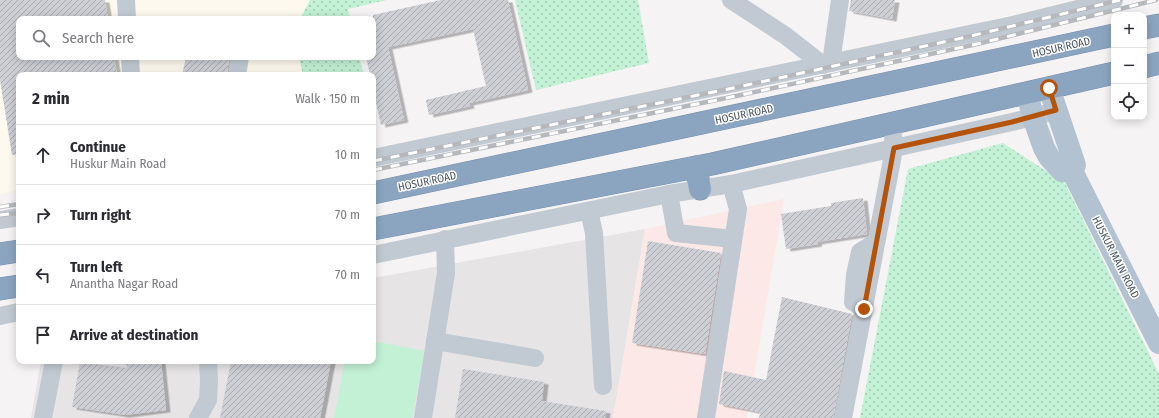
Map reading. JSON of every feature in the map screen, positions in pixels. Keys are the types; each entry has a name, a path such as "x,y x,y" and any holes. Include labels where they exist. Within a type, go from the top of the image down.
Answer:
{"highway":[{"path":"1147,27 1159,25"},
{"name":"HOSUR ROAD","path":"376,192 1111,36"},
{"path":"1147,65 1159,63"},
{"path":"376,228 696,167 1111,74"},
{"path":"696,167 700,189"},
{"path":"0,254 16,251"},
{"path":"0,289 16,286"}],"main road":[{"name":"HUSKUR MAIN ROAD","path":"1049,88 1076,164 1072,171 1159,343"},
{"path":"1027,93 1033,117 1049,157 1062,171 1072,171"}],"street":[{"path":"126,0 127,16"},
{"path":"731,0 827,64"},
{"path":"827,64 840,0"},
{"path":"376,157 1013,25 1114,0"},
{"path":"130,60 131,72"},
{"path":"237,72 239,60"},
{"path":"376,254 669,194 732,184 1033,117 1056,110"},
{"path":"843,418 894,148 892,124"},
{"path":"706,418 738,209 732,184"},
{"path":"669,194 676,233 733,239"},
{"path":"589,211 594,233 603,386"},
{"path":"0,220 16,217"},
{"path":"423,418 446,273 445,239"},
{"path":"0,316 16,313"},
{"path":"435,341 535,358"},
{"path":"47,418 54,364"},
{"path":"198,418 208,400 208,364"}],"shaded area":[{"path":"0,0 310,0 302,16 16,16 16,60 300,60 302,72 16,72 16,191 0,194"},
{"path":"784,199 747,418 613,418 645,229"},
{"path":"645,229 613,418 31,418 40,364 376,364 376,277"}],"green space":[{"path":"310,0 387,0 348,9 349,16 302,16"},
{"path":"515,0 638,0 649,63 536,90"},
{"path":"300,60 360,60 363,72 302,72"},
{"path":"1003,143 1065,183 1159,374 1159,418 860,418 908,169"},
{"path":"376,342 425,351 412,418 334,418 344,364 376,364"}],"building":[{"path":"0,0 105,0 108,16 16,16 16,60 114,60 116,72 16,72 16,154 12,155 0,80"},
{"path":"441,0 508,0 528,90 469,103 470,106 429,115 426,100 486,86 473,29 388,47 404,120 381,125 376,102 376,72 369,72 367,60 376,60 376,16 373,15"},
{"path":"851,0 895,0 892,19 849,11"},
{"path":"185,60 229,60 227,72 183,72"},
{"path":"863,198 867,234 817,242 818,244 786,249 781,214 831,206 831,203"},
{"path":"648,241 721,253 705,354 632,343"},
{"path":"782,297 852,314 833,418 759,418 760,412 719,404 724,371 766,380"},
{"path":"80,364 96,364 127,368 126,364 161,364 166,410 125,415 72,407"},
{"path":"230,364 330,364 320,418 220,418"},
{"path":"463,369 544,382 542,401 606,411 605,418 455,418"}],"railway":[{"path":"376,160 738,87 971,36 1120,0"},
{"path":"376,169 741,95 977,44 1156,0"},
{"path":"0,207 16,204"},
{"path":"0,215 16,213"}],"route":[{"path":"864,309 894,148 1012,122 1056,110 1049,88"}]}
